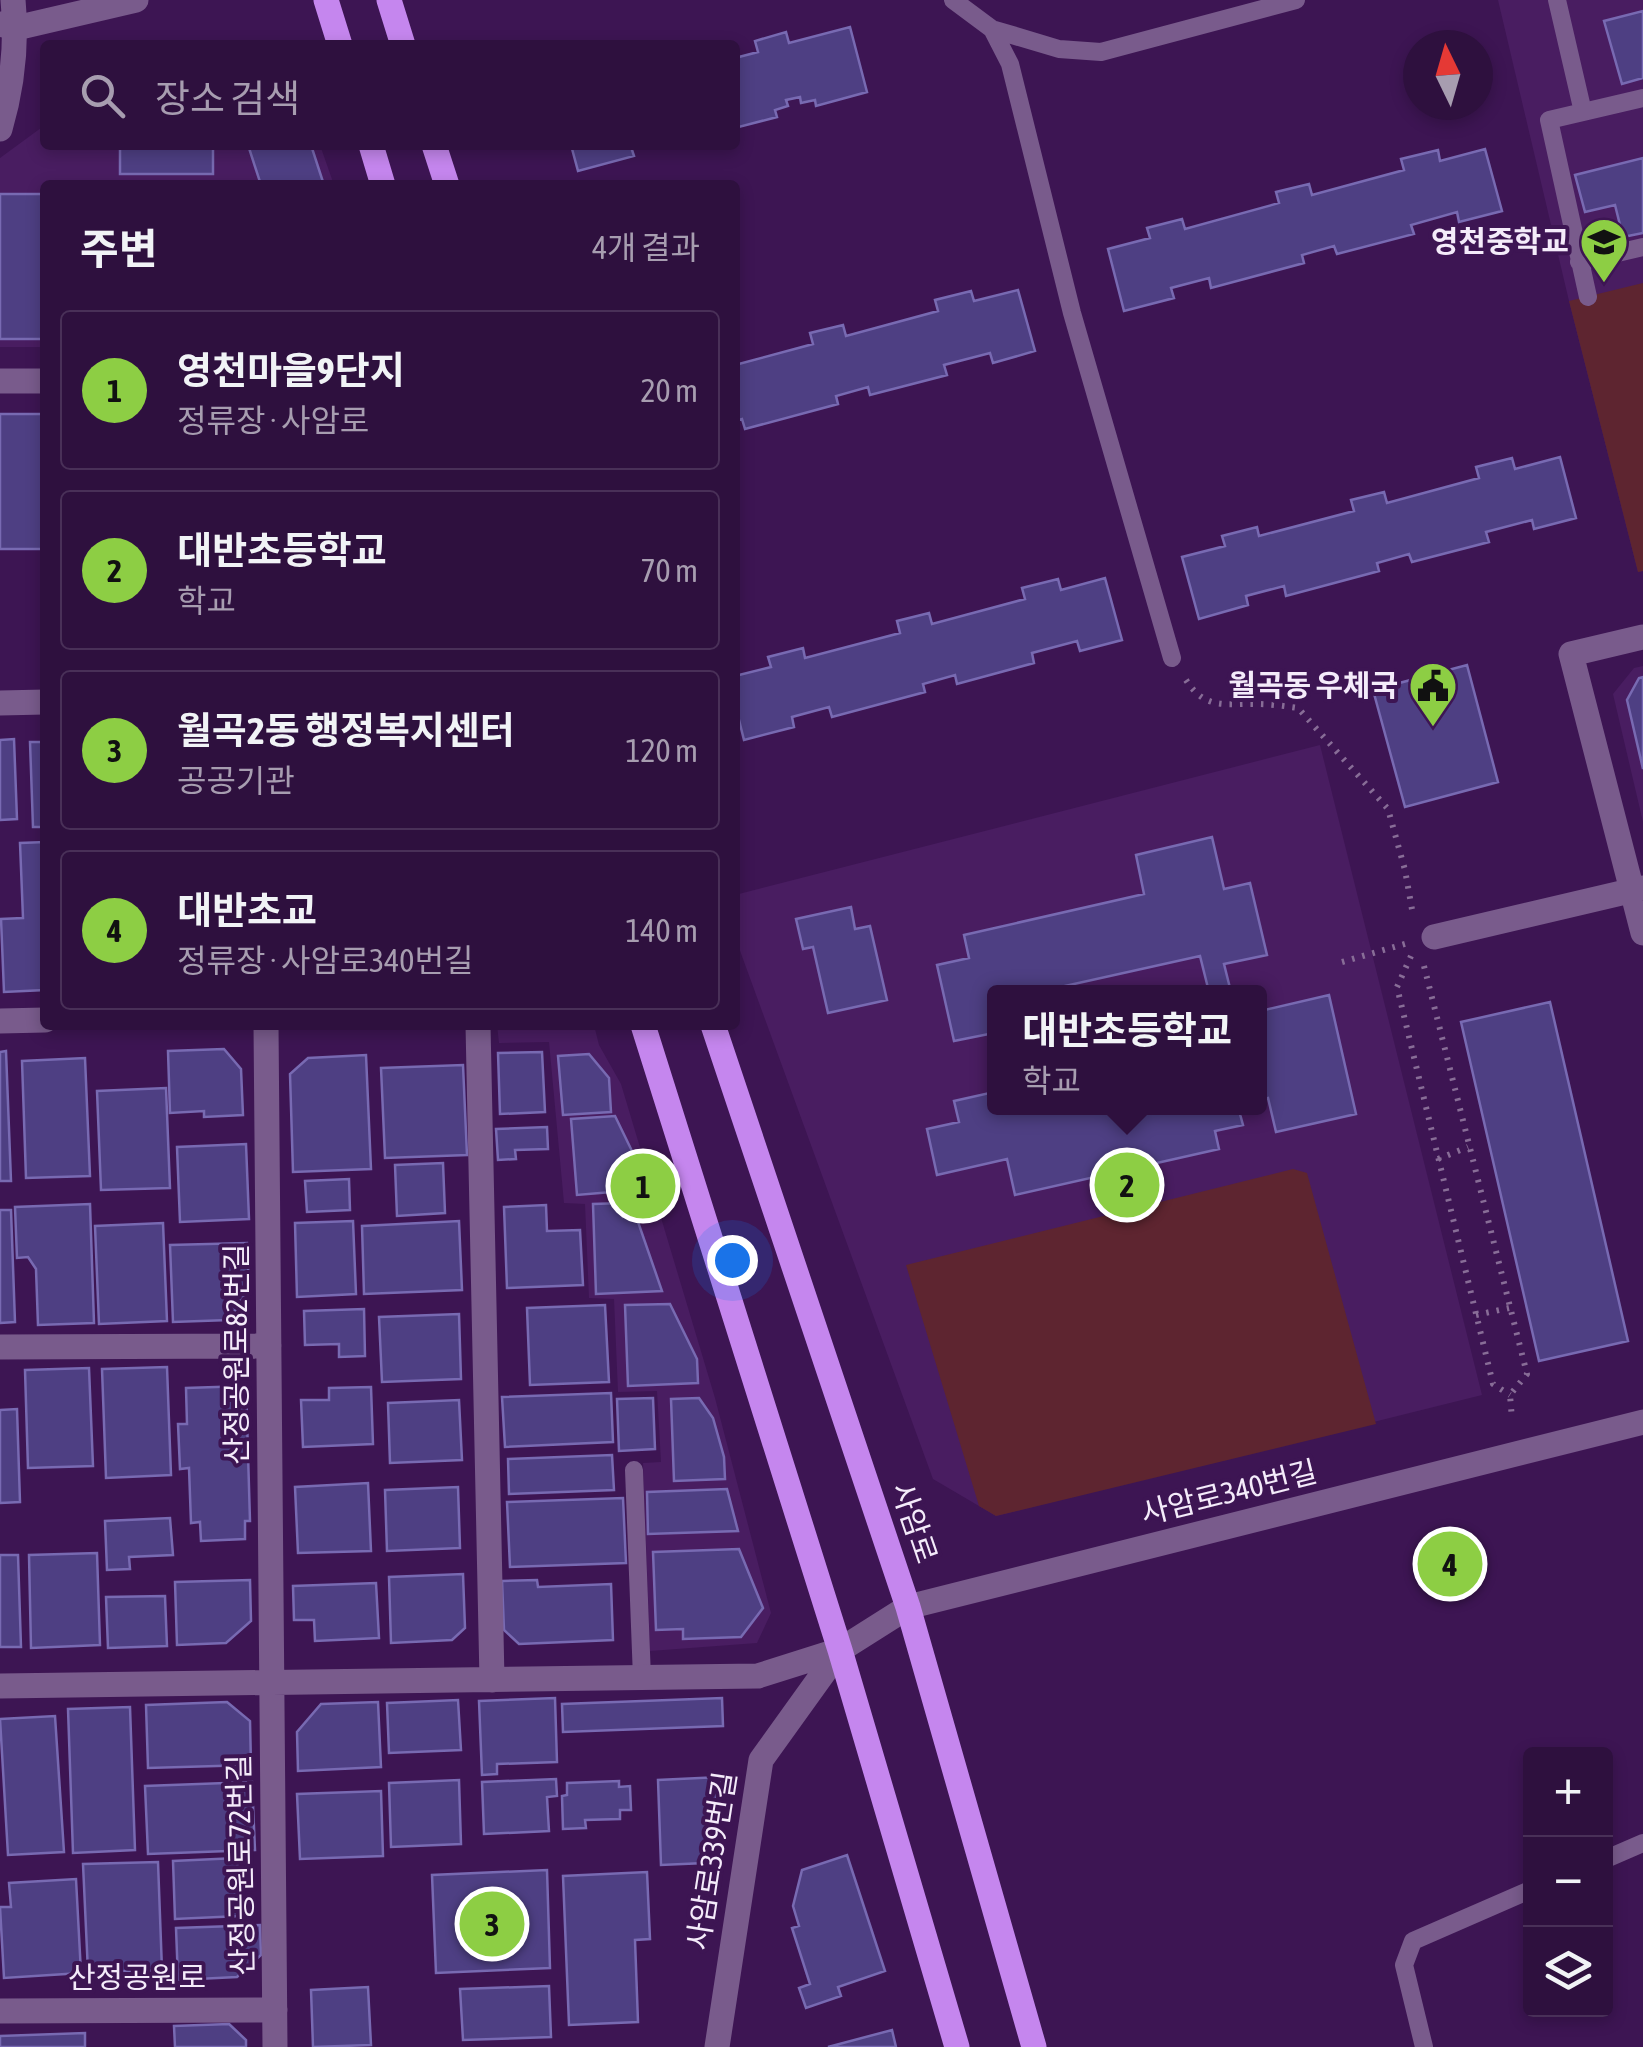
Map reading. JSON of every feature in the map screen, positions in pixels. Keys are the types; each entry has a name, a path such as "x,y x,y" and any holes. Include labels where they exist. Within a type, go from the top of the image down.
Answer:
{"main road":[{"path":"326,0 338,40"},
{"path":"388,0 401,40"},
{"path":"373,150 382,180"},
{"path":"436,150 445,180"},
{"path":"645,1030 840,1650 957,2047"},
{"name":"사암로","path":"715,1030 908,1608 1034,2047"}],"street":[{"path":"0,129 8,92 8,26 13,0"},
{"path":"8,26 136,0"},
{"path":"0,381 40,381"},
{"path":"1643,637 1571,654 1638,889 1643,933"},
{"path":"0,702 40,702"},
{"path":"1426,939 1638,889"},
{"path":"0,1021 40,1020"},
{"name":"산정공원로82번길","path":"266,1030 272,1683"},
{"path":"478,1030 492,1680"},
{"path":"0,1347 269,1346"},
{"name":"사암로340번길","path":"840,1650 908,1608 1643,1422"},
{"path":"0,1686 758,1676 840,1650"},
{"name":"사암로339번길","path":"717,2047 761,1760 840,1650"},
{"name":"산정공원로72번길","path":"272,1683 275,2047"},
{"name":"산정공원로","path":"0,2010 275,2010"}],"lane":[{"path":"953,0 992,29 1059,49 1101,52 1296,0"},
{"path":"1558,0 1583,112"},
{"path":"992,29 1010,64 1072,313 1172,658"},
{"path":"1588,297 1549,120 1643,98"},
{"path":"1579,262 1643,247"},
{"path":"634,1470 642,1678"},
{"path":"1613,1856 1643,1843"},
{"path":"1424,2047 1404,1966 1413,1941 1523,1893"}],"path":[{"path":"1172,658 1193,691 1220,707 1254,704 1298,708 1388,809 1426,939 1468,1147 1527,1374 1510,1396 1512,1419"},
{"path":"1342,962 1426,939"},
{"path":"1426,939 1396,987 1493,1384 1510,1396"},
{"path":"1438,1158 1468,1147"},
{"path":"1476,1315 1509,1308"}],"shaded area":[{"name":"영천중학교","path":"1498,0 1643,0 1643,571 1638,572 1569,301"},
{"path":"40,129 40,150 322,150 332,180 40,180 40,347 0,347 0,158"},
{"path":"1643,283 1643,571 1638,572 1569,301"},
{"path":"1643,666 1643,822 1613,694 1634,668"},
{"path":"1320,745 1482,1395 996,1516 933,1479 740,951 740,894"},
{"path":"498,1030 595,1030 599,1045 621,1084 715,1398 771,1613 757,1643 650,1651 643,1463 661,1462 657,1391 618,1392 614,1299 589,1298 585,1204 564,1203 549,1042 499,1043"},
{"path":"1293,1169 1307,1173 1376,1424 996,1516 979,1506 906,1265"}],"building":[{"path":"1643,11 1643,78 1622,84 1604,21"},
{"path":"850,27 867,92 816,106 815,100 801,103 800,97 786,100 788,106 775,110 777,117 740,127 740,57 758,52 755,41 786,32 789,43"},
{"path":"1485,149 1502,211 1459,222 1457,212 1411,225 1414,234 1337,254 1334,246 1302,255 1304,263 1211,288 1209,278 1171,288 1174,298 1124,311 1108,249 1150,238 1147,228 1182,219 1185,229 1279,203 1276,192 1309,184 1312,195 1404,170 1401,159 1438,150 1440,161"},
{"path":"120,150 213,150 213,174 120,174"},
{"path":"250,150 313,150 322,180 259,180"},
{"path":"572,150 632,150 634,156 578,171"},
{"name":"영천중학교","path":"1643,158 1643,233 1623,237 1615,205 1585,212 1575,175"},
{"path":"0,194 40,194 40,339 0,339"},
{"path":"1018,290 1035,351 993,363 990,353 944,365 947,375 870,395 868,387 836,396 838,404 745,429 740,420 740,364 813,344 810,333 843,325 846,336 938,311 935,300 971,291 974,301"},
{"path":"0,414 40,414 40,549 0,549"},
{"path":"1560,457 1576,518 1534,529 1532,520 1486,532 1489,542 1412,562 1409,554 1377,563 1379,571 1286,596 1284,586 1246,596 1248,605 1199,619 1182,557 1225,546 1222,536 1257,527 1259,536 1354,511 1351,500 1384,492 1387,503 1479,478 1476,467 1512,458 1515,469"},
{"path":"1105,578 1122,640 1080,651 1077,641 1032,653 1034,663 957,684 955,675 923,684 925,692 832,717 829,707 792,717 794,727 744,740 740,724 740,675 771,667 768,657 803,648 805,658 900,633 897,621 929,613 932,624 1025,599 1022,588 1058,579 1061,590"},
{"name":"월곡동 우체국","path":"1467,665 1498,782 1405,807 1373,690"},
{"path":"1643,677 1643,769 1627,700"},
{"path":"14,739 17,819 0,820 0,740"},
{"path":"30,742 40,742 40,827 33,827"},
{"path":"1212,837 1224,889 1250,883 1267,955 1224,964 1229,985 1207,985 1200,956 1070,985 987,985 987,1034 954,1041 937,965 969,958 964,935 1144,894 1136,855"},
{"path":"40,842 40,990 4,992 1,919 23,918 20,843"},
{"path":"851,907 855,929 870,926 887,1000 828,1013 813,947 803,949 796,919"},
{"path":"1329,995 1356,1114 1276,1132 1267,1098 1267,1009"},
{"path":"1550,1002 1628,1341 1539,1361 1461,1022"},
{"path":"224,1049 241,1069 243,1115 204,1117 204,1111 170,1113 168,1051"},
{"path":"6,1051 11,1181 0,1181 0,1052"},
{"path":"542,1052 545,1112 500,1114 498,1053"},
{"path":"589,1054 609,1078 611,1112 563,1115 558,1056"},
{"path":"366,1055 371,1169 293,1172 290,1074 308,1058"},
{"path":"85,1058 90,1176 26,1178 22,1061"},
{"path":"463,1065 467,1155 385,1158 381,1068"},
{"path":"166,1088 170,1188 101,1190 97,1091"},
{"path":"987,1094 987,1115 1240,1115 1243,1125 1215,1131 1219,1149 1015,1195 1007,1159 937,1175 927,1129 959,1122 954,1101"},
{"path":"615,1116 632,1151 635,1190 577,1195 571,1119"},
{"path":"547,1127 548,1149 515,1150 516,1159 498,1160 496,1129"},
{"path":"246,1144 249,1219 180,1222 177,1147"},
{"path":"443,1163 445,1213 397,1216 395,1165"},
{"path":"349,1179 350,1210 307,1212 305,1181"},
{"path":"623,1203 623,1217 636,1216 662,1291 596,1294 593,1204"},
{"path":"90,1204 94,1323 38,1325 36,1269 28,1257 17,1258 15,1207"},
{"path":"546,1205 547,1231 580,1230 583,1285 507,1288 504,1207"},
{"path":"0,1210 11,1210 15,1322 0,1323"},
{"path":"353,1221 356,1294 297,1297 295,1223"},
{"path":"459,1221 462,1290 364,1294 362,1226"},
{"path":"163,1223 167,1321 99,1324 95,1226"},
{"path":"247,1243 249,1289 229,1320 173,1322 170,1245"},
{"path":"670,1304 697,1359 698,1383 628,1386 625,1305"},
{"path":"605,1305 609,1382 530,1385 527,1308"},
{"path":"364,1309 365,1356 339,1357 339,1344 305,1345 304,1311"},
{"path":"459,1314 461,1379 382,1382 379,1317"},
{"path":"167,1367 171,1475 106,1478 102,1369"},
{"path":"89,1368 93,1466 28,1468 25,1370"},
{"path":"246,1386 250,1521 245,1521 245,1539 201,1541 200,1522 191,1523 189,1468 180,1469 178,1424 187,1424 186,1388"},
{"path":"371,1387 373,1444 303,1447 301,1400 329,1400 329,1388"},
{"path":"611,1393 613,1442 505,1447 502,1397"},
{"path":"653,1398 655,1449 619,1451 617,1399"},
{"path":"699,1398 713,1418 724,1457 725,1479 674,1481 671,1399"},
{"path":"459,1400 462,1460 390,1463 388,1403"},
{"path":"17,1409 20,1502 0,1503 0,1410"},
{"path":"612,1455 614,1490 509,1494 508,1459"},
{"path":"368,1483 371,1551 298,1553 295,1487"},
{"path":"458,1487 460,1548 387,1551 385,1490"},
{"path":"727,1489 738,1531 648,1534 647,1492"},
{"path":"623,1498 626,1563 510,1567 507,1502"},
{"path":"170,1518 173,1555 129,1557 130,1569 107,1570 105,1521"},
{"path":"739,1549 763,1608 741,1637 683,1639 683,1629 656,1630 653,1552"},
{"path":"97,1553 100,1645 31,1648 29,1555"},
{"path":"0,1555 18,1555 21,1647 0,1647"},
{"path":"463,1574 465,1628 452,1640 391,1643 389,1577"},
{"path":"250,1580 251,1621 226,1643 177,1645 175,1582"},
{"path":"537,1580 538,1587 611,1584 613,1640 519,1644 504,1630 502,1581"},
{"path":"376,1583 379,1638 315,1641 314,1620 294,1620 293,1586"},
{"path":"165,1596 167,1646 108,1648 106,1597"},
{"path":"555,1698 557,1762 497,1764 497,1774 482,1775 479,1701"},
{"path":"722,1698 723,1726 563,1732 562,1704"},
{"path":"458,1700 461,1750 389,1753 387,1703"},
{"path":"227,1702 250,1721 251,1765 148,1768 146,1705"},
{"path":"378,1702 381,1767 298,1771 297,1732 321,1704"},
{"path":"130,1707 135,1850 73,1853 68,1709"},
{"path":"55,1716 64,1852 8,1855 0,1719"},
{"path":"720,1777 705,1863 661,1865 658,1780"},
{"path":"556,1779 557,1796 547,1797 549,1831 484,1834 482,1782"},
{"path":"459,1780 461,1844 391,1847 389,1783"},
{"path":"619,1781 619,1787 630,1786 631,1810 620,1810 620,1819 585,1820 586,1828 563,1829 562,1796 567,1795 567,1783"},
{"path":"252,1782 255,1850 148,1854 145,1786"},
{"path":"381,1791 383,1856 300,1859 297,1794"},
{"path":"847,1855 885,1971 838,1987 841,1996 806,2008 799,1988 810,1984 792,1928 799,1926 793,1906 802,1870"},
{"path":"237,1858 240,1916 175,1919 173,1861"},
{"path":"158,1862 162,1970 88,1972 83,1864"},
{"path":"547,1870 550,1968 436,1973 432,1875"},
{"path":"647,1872 650,1939 635,1940 638,2022 569,2025 563,1876"},
{"path":"76,1879 81,1973 4,1978 0,1907 11,1907 9,1883"},
{"path":"260,1925 261,1955 237,1977 178,1980 176,1928"},
{"path":"549,1986 551,2037 463,2040 460,1989"},
{"path":"368,1987 371,2045 313,2047 311,1990"},
{"path":"229,2024 246,2040 246,2047 175,2047 174,2026"},
{"path":"892,2030 896,2047 828,2047"},
{"path":"85,2033 85,2047 0,2047 0,2036"}],"place":[{"name":"영천중학교","path":"1604,284"},
{"name":"월곡동 우체국","path":"1433,728"},
{"name":"대반초등학교","path":"1127,1185"},
{"name":"영천마을9단지","path":"643,1186"},
{"name":"대반초교","path":"1450,1564"},
{"name":"월곡2동 행정복지센터","path":"492,1924"}]}
